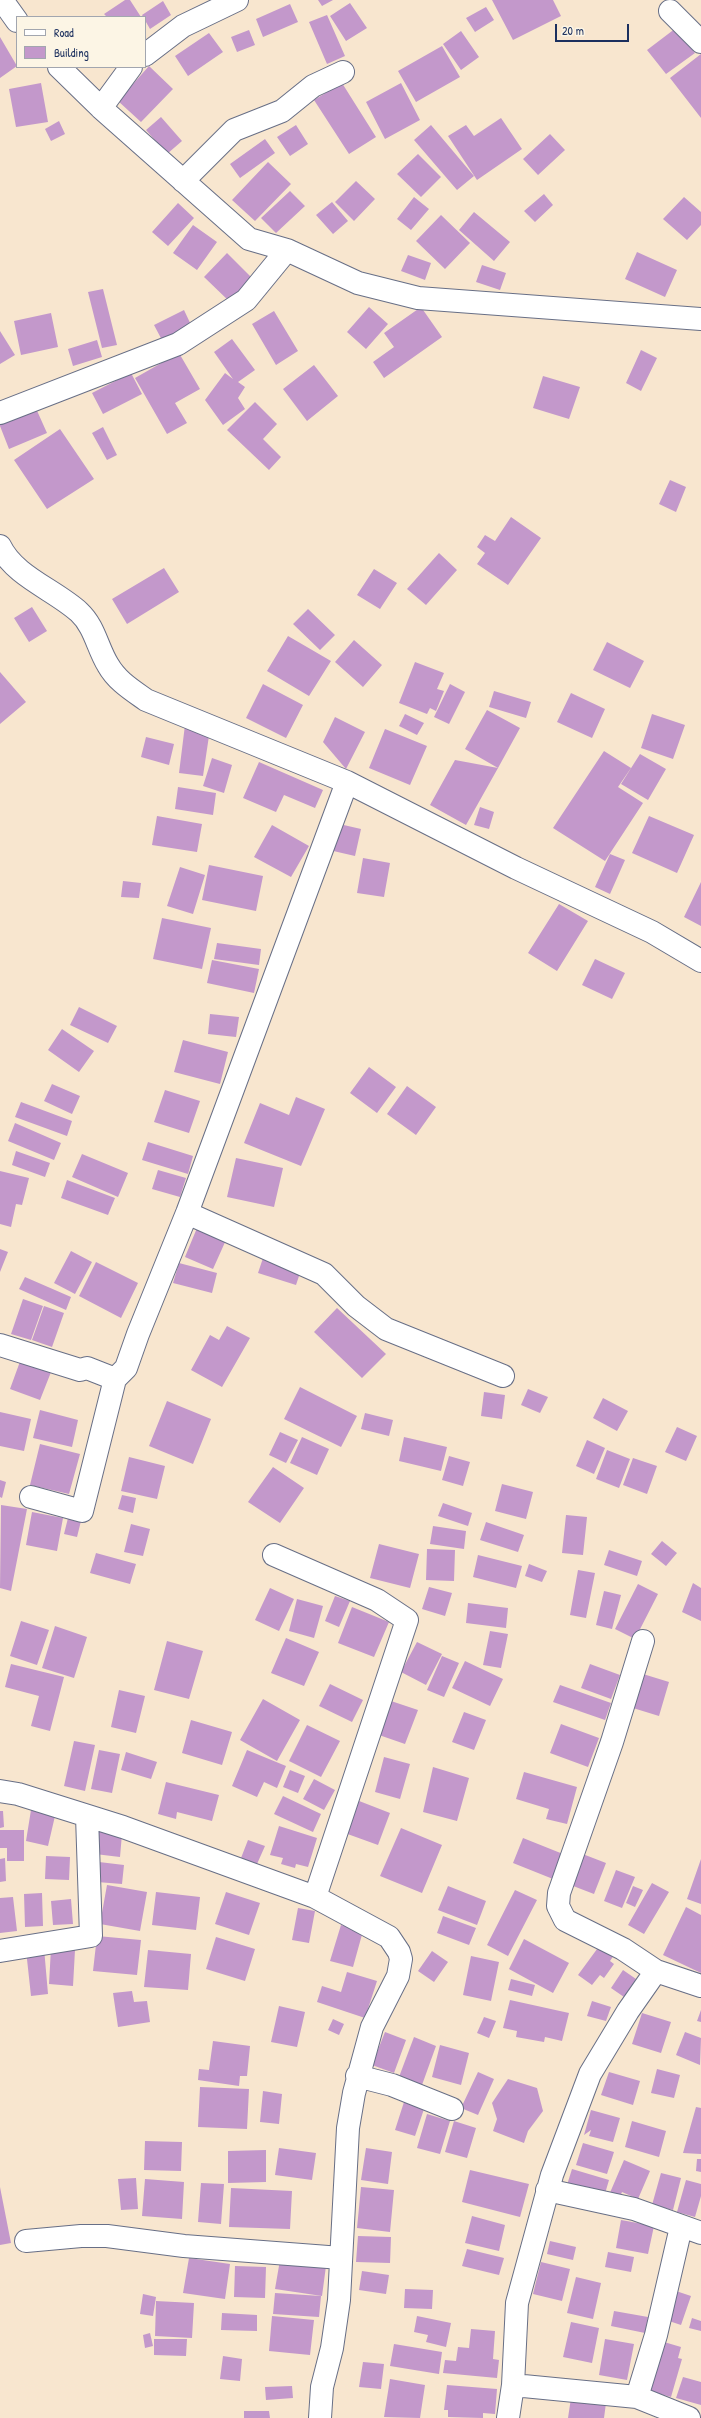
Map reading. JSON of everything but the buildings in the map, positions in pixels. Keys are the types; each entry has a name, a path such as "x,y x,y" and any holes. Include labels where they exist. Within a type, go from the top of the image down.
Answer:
{"street":[{"path":"2,0 16,20"},
{"path":"146,55 183,26 237,0"},
{"path":"670,11 701,42"},
{"path":"60,68 101,108 248,239 287,250 358,283 418,298 701,320"},
{"path":"101,108 130,68"},
{"path":"183,181 234,130 282,111 313,86 343,72"},
{"path":"0,413 178,344 246,300 287,250"},
{"path":"0,546 15,567 48,588 79,612 91,626 108,666 122,684 146,700 347,782 516,868 652,932 701,961"},
{"path":"32,1497 82,1511 115,1379 126,1368 138,1334 187,1213 347,782"},
{"path":"187,1213 324,1274 356,1306 386,1329 503,1376"},
{"path":"0,1345 80,1370 87,1368 115,1379"},
{"path":"274,1556 377,1600 407,1620 315,1897"},
{"path":"643,1641 612,1742 559,1892 558,1906 565,1920 623,1949 656,1971 701,1986"},
{"path":"0,1791 18,1794 123,1827 315,1897 389,1937 399,1952 401,1959 398,1976 372,2027 357,2076 348,2128 339,2300 332,2348 322,2387 320,2418"},
{"path":"0,1951 91,1936 87,1816"},
{"path":"508,2418 513,2385 517,2303 547,2190 590,2074 628,2011 656,1971"},
{"path":"357,2076 392,2085 452,2109"},
{"path":"547,2190 634,2209 691,2230 637,2398"},
{"path":"26,2241 81,2236 106,2236 184,2246 341,2258"},
{"path":"513,2385 637,2398 689,2418"}]}
